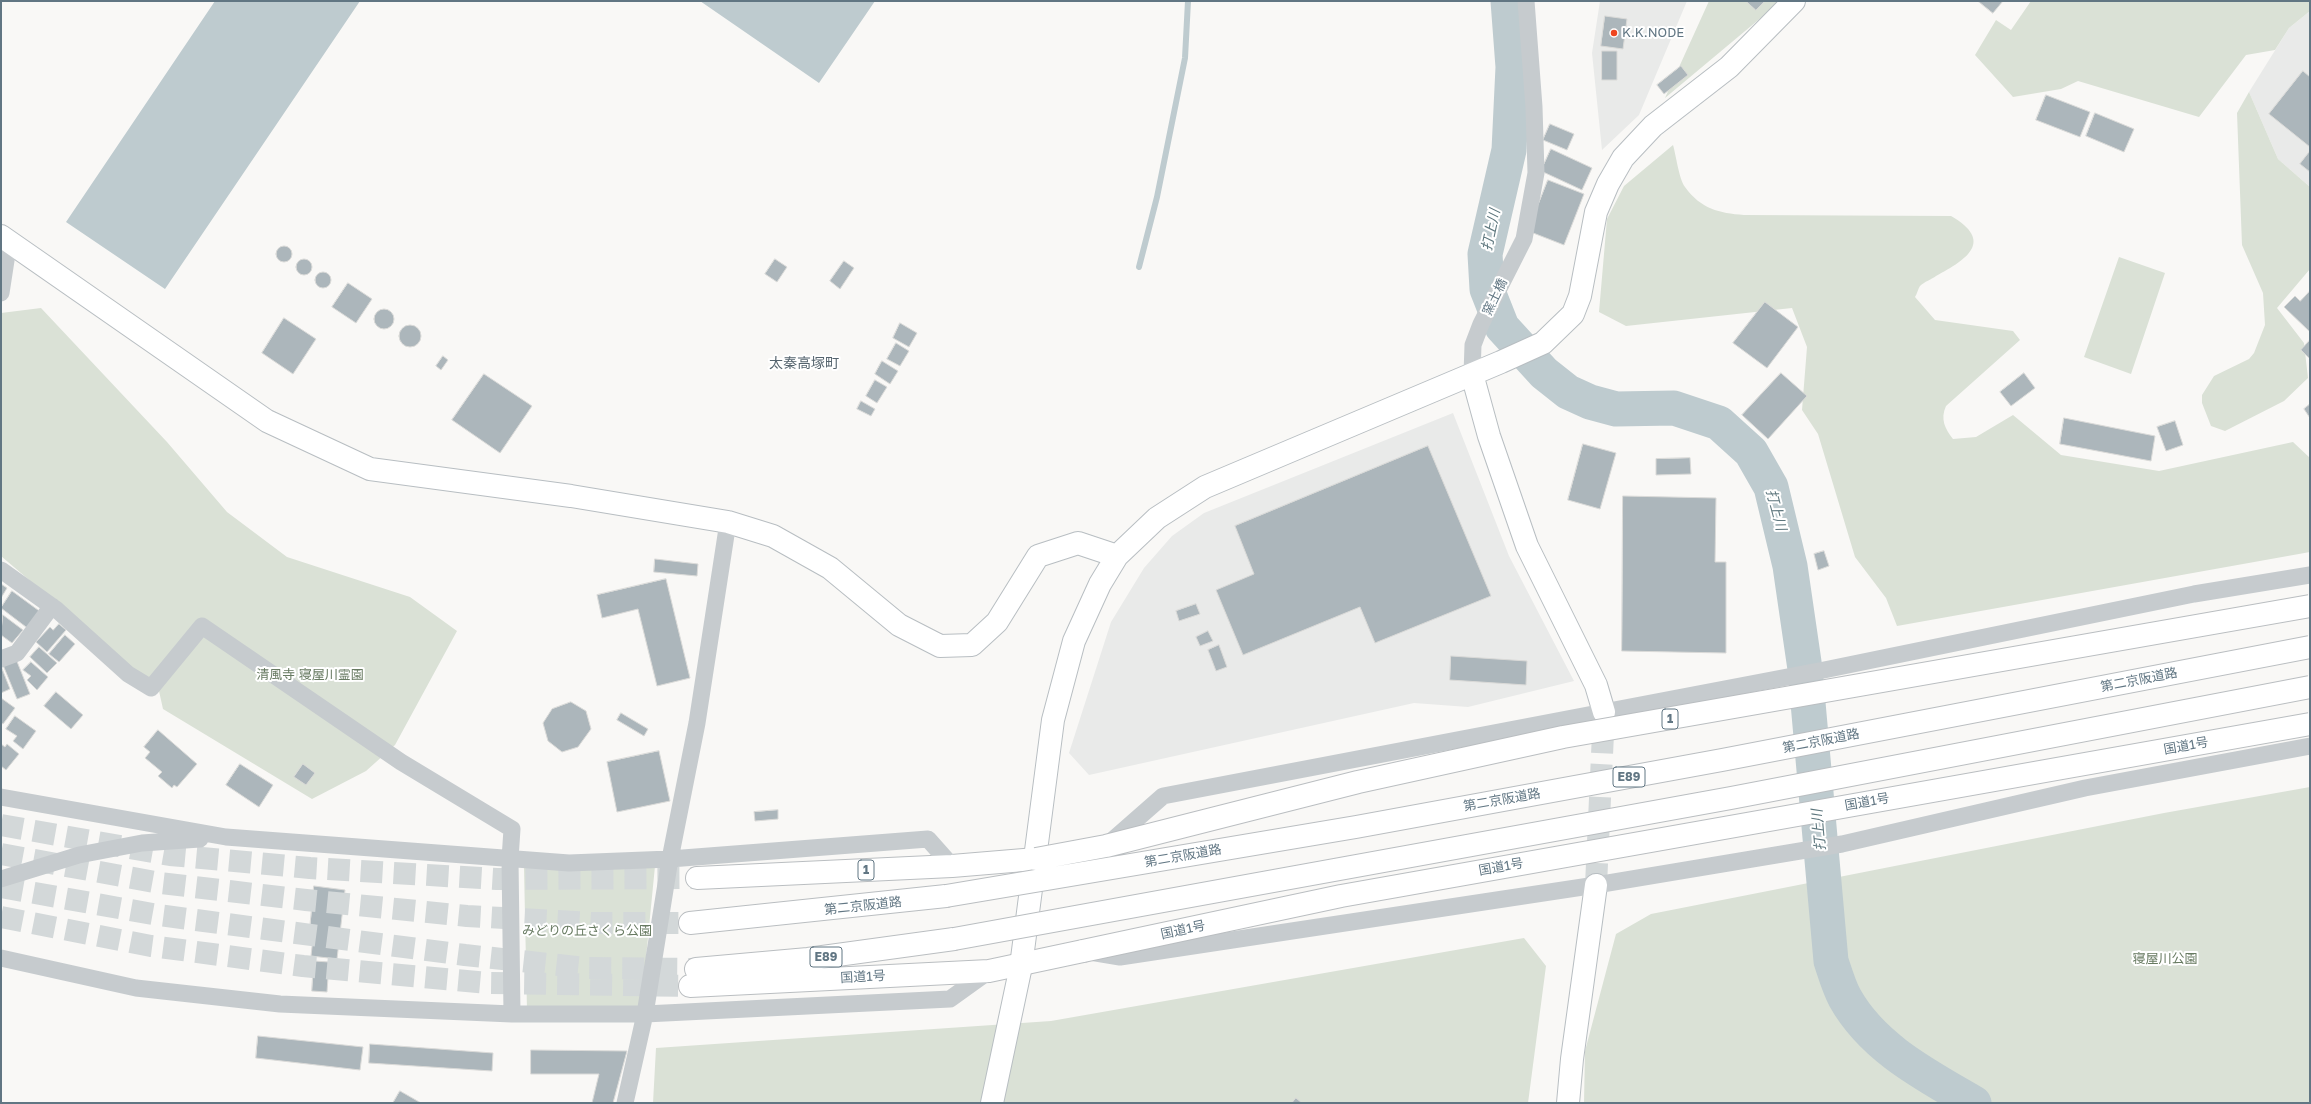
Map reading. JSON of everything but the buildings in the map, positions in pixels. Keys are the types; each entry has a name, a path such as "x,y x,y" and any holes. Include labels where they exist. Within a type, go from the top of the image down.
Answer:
{"main road":[{"path":"992,1103 1021,966 1054,720 1074,641 1100,584 1117,556 1157,518 1205,487 1543,343 1572,314 1580,296 1596,212 1608,184 1623,158 1653,126 1729,67 1794,1"},
{"path":"5,239 267,421 370,469 571,496 728,522 773,536 830,568 899,625 940,646 972,645 997,622 1038,556 1078,543 1117,556"},
{"path":"1472,374 1489,436 1527,546 1596,685 1604,712"},
{"name":"1","path":"696,878 952,866 1036,859 1106,846 1358,782 1563,737 2310,606"},
{"name":"第二京阪道路","path":"690,923 946,896 1372,824 1722,760 2310,647"},
{"name":"国道1号","path":"2310,687 1731,798 954,939 808,959 693,977 989,971 1021,966 1083,951 1340,896 2310,724"},
{"path":"1568,1103 1572,1059 1596,885"}],"street":[{"name":"窯土橋","path":"1472,374 1473,345 1481,324 1524,239 1536,173 1534,107 1526,1"},
{"path":"1,293 5,239"},
{"path":"625,1103 645,1014 670,859 697,722 728,522"},
{"path":"1,570 52,606 128,674 151,688 202,626 401,762 512,829 510,859 512,1014"},
{"path":"1106,846 1163,796 1824,670 2194,594 2310,575"},
{"path":"1,659 17,653 52,606"},
{"path":"1083,951 1120,957 1596,885 1842,844 2085,788 2310,746"},
{"path":"1,798 226,837 569,863 670,859 928,839 952,866"},
{"path":"1,880 79,855 142,843 226,837"},
{"path":"1,958 136,988 280,1004 512,1014 645,1014 950,998 989,971"}],"shaded area":[{"path":"215,1 360,1 165,289 66,222"},
{"path":"700,1 875,1 819,83"},
{"path":"1600,1 1687,1 1639,115 1602,150 1592,53"},
{"path":"2310,11 2310,187 2278,159 2249,92 2289,28"},
{"path":"1453,413 1509,556 1574,681 1468,707 1414,703 1089,775 1069,753 1111,622 1144,568 1172,536 1204,513"}],"green space":[{"path":"1709,1 1781,1 1665,98"},
{"path":"2031,1 2310,1 2310,11 2289,28 2275,50 2246,55 2199,117 2078,81 2061,89 2013,97 1975,55 1996,20 2011,30"},
{"path":"2249,92 2278,159 2310,187 2310,269 2277,308 2304,343 2308,378 2284,401 2225,431 2211,426 2202,403 2202,395 2214,376 2249,359 2254,353 2265,325 2263,293 2242,245 2237,113"},
{"path":"1673,145 1679,173 1685,187 1704,205 1726,213 1744,215 1951,216 1964,225 1974,241 1972,249 1958,263 1919,287 1915,297 1935,320 2013,331 2020,340 1946,406 1943,420 1953,439 1976,437 2013,415 2061,455 2159,471 2293,442 2310,458 2310,552 1897,626 1886,598 1855,557 1818,434 1802,410 1807,347 1792,308 1626,326 1599,312 1607,219 1624,186"},
{"path":"2119,257 2165,273 2131,374 2084,357"},
{"name":"清風寺 寝屋川霊園","path":"41,308 167,442 227,512 287,557 410,597 457,631 395,745 366,771 312,799 163,709 159,691 1,556 1,313"},
{"name":"寝屋川公園","path":"2310,787 2310,1103 1584,1103 1585,1051 1616,934 1651,914 2164,813"},
{"name":"みどりの丘さくら公園","path":"655,866 640,1019 527,1011 524,868"},
{"path":"1524,938 1546,966 1528,1103 653,1103 656,1048 1051,1021"}],"waterway":[{"path":"1139,267 1157,197 1185,58 1188,1"},
{"name":"打上川","path":"1508,1 1513,67 1509,150 1485,254 1487,289 1502,327 1544,373 1568,392 1590,402 1616,409 1674,408 1719,423 1751,452 1771,487 1790,566 1805,669 1831,961 1845,998 1870,1032 1885,1046 1919,1071 1974,1103"}],"tunnel":[{"path":"1596,885 1604,712"},
{"path":"1,825 170,855 310,868 497,879 697,878"},
{"path":"1,854 160,883 306,900 467,916 592,923 690,923"},
{"path":"1,887 158,915 465,955 587,968 696,969"},
{"path":"1,917 151,946 303,966 488,983 690,986"}],"place":[{"name":"K.K.NODE","path":"1614,33"}],"district":[{"name":"太秦高塚町","path":"804,364"}]}
